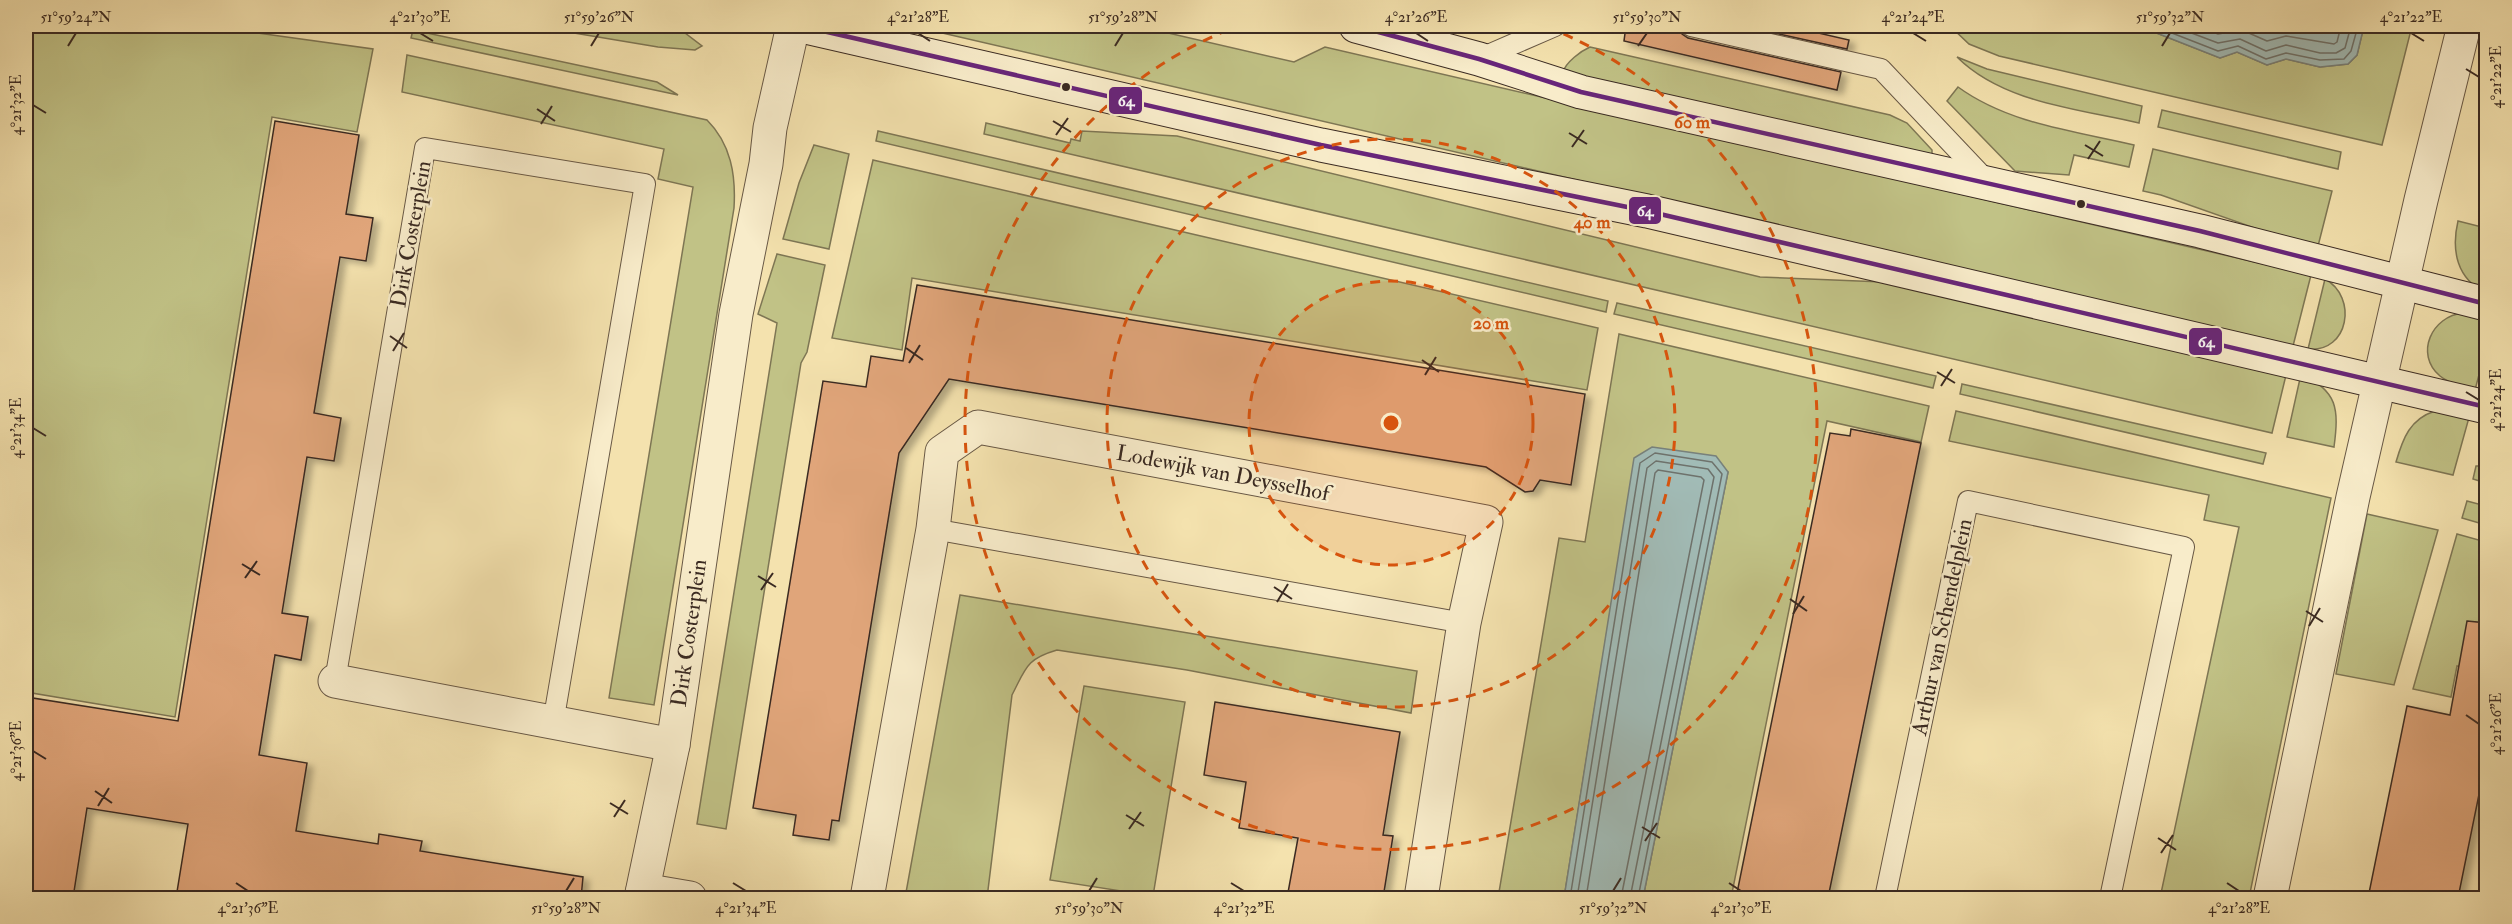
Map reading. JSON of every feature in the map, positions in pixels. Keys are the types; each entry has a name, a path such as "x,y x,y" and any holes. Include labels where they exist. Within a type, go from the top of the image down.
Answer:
{"street":[{"name":"Dirk Costerplein","path":"642,894 673,745 736,314 766,164 770,128 793,26"},
{"path":"801,26 1321,145 1647,211 2487,407"},
{"path":"1356,26 1479,59 1581,93 2211,234 2404,281 2487,304"},
{"path":"2270,898 2353,497 2421,200 2464,26"},
{"name":"Lodewijk van Deysselhof","path":"867,898 933,529 942,452 978,427 1486,522 1464,623 1421,898"},
{"name":"Dirk Costerplein","path":"335,681 673,745"},
{"path":"642,894 690,898"}],"lane":[{"path":"1479,59 1555,26"},
{"path":"1691,26 1881,69 1988,183"},
{"name":"Dirk Costerplein","path":"335,681 425,148 645,184 553,723"},
{"name":"Arthur van Schendelplein","path":"1885,898 1968,501 2184,546 2110,898"},
{"path":"933,529 1464,623"}],"green space":[{"path":"26,26 97,30 244,31 373,49 357,132 272,117 175,717 26,692"},
{"path":"532,26 663,26 681,30 702,46 695,50 658,47"},
{"path":"912,26 1138,26 1294,62 1325,47 2311,275 2293,346"},
{"path":"1950,26 2124,26 2149,30 2220,58 2237,52 2267,65 2286,59 2320,67 2348,64 2357,55 2364,26 2412,26 2382,145 1999,56 1969,44"},
{"path":"413,30 657,82 678,95 411,38"},
{"path":"1590,47 1890,115 1907,123 1932,150 1932,156 1563,72 1574,57"},
{"path":"407,55 707,120 722,139 727,150 733,172 734,208 654,705 609,698 693,187 658,179 664,149 402,92"},
{"path":"1957,57 1987,69 2142,106 2139,123 2067,108 2019,94 1996,85"},
{"path":"1958,87 1978,100 2020,118 2134,145 2129,167 2074,155 2069,175 2015,171 1947,101"},
{"path":"2162,110 2341,152 2338,169 2158,127"},
{"path":"986,123 1070,143 1071,139 1080,141 1082,131 1177,136 1760,277 1908,283 2287,371 2272,433 984,134"},
{"path":"878,131 1608,301 1606,312 876,141"},
{"path":"814,145 849,154 829,249 783,239 799,183"},
{"path":"2153,149 2332,191 2317,250 2161,195 2143,191"},
{"path":"873,160 1598,328 1587,390 912,278 902,350 832,338"},
{"path":"2458,221 2486,228 2486,293 2468,280 2458,263 2455,243"},
{"path":"777,254 825,265 807,352 801,363 726,829 697,824 777,323 758,314"},
{"path":"2325,279 2335,287 2342,298 2345,310 2344,322 2333,342 2322,348 2308,349"},
{"path":"1617,303 1936,376 1933,388 1614,314"},
{"path":"2463,313 2486,319 2486,348 2475,390 2444,379 2432,367 2428,357 2430,337 2435,328 2452,316"},
{"path":"1619,334 1929,406 1921,442 1827,421 1731,898 1643,898 1728,472 1635,458 1564,898 1498,898 1559,538 1585,542"},
{"path":"2301,374 2322,387 2333,403 2336,412 2334,447 2287,437"},
{"path":"1962,384 2266,453 2263,464 1960,394"},
{"path":"1956,411 2331,498 2249,898 2160,898 2239,527 2204,520 2209,495 1949,441"},
{"path":"2435,411 2470,414 2453,475 2396,462 2409,430 2419,419"},
{"path":"2486,439 2486,483 2473,479"},
{"path":"2467,501 2486,506 2486,525 2462,518"},
{"path":"2367,514 2438,530 2394,685 2336,674"},
{"path":"2457,534 2486,542 2486,672 2457,666 2451,697 2413,689"},
{"path":"960,595 1417,671 1411,713 1187,670 1057,650 1047,653 1028,666 1012,695 987,898 905,898"},
{"path":"1084,686 1185,702 1153,896 1050,880"}],"water":[{"path":"2124,26 2364,26 2357,55 2348,64 2320,67 2286,59 2267,65 2237,52 2220,58 2149,30"},
{"path":"1652,447 1716,456 1728,472 1643,898 1564,898 1634,458"}],"building":[{"path":"1626,26 1679,26 1682,34 1688,38 1841,72 1837,90 1624,41"},
{"path":"1743,26 1788,26 1849,40 1847,49"},
{"path":"275,121 359,135 346,214 373,218 366,261 340,257 314,413 341,418 334,461 307,457 282,613 308,617 301,660 275,655 259,755 307,763 296,831 378,844 379,834 422,841 420,851 583,877 581,898 176,898 188,824 87,808 73,898 26,898 26,697 178,721"},
{"path":"917,285 1585,394 1571,485 1540,480 1533,491 1525,492 1486,467 949,379 899,453 839,821 832,820 829,840 793,835 796,815 753,808 823,381 866,387 871,356 903,361"},
{"path":"1851,429 1921,443 1828,898 1736,898 1830,433 1850,436"},
{"path":"2467,621 2487,623 2487,755 2458,898 2368,898 2407,706 2450,715"},
{"path":"1215,702 1400,732 1383,835 1393,836 1383,898 1287,898 1298,838 1239,828 1246,782 1204,775"}],"transit line":[{"name":"64","path":"801,26 1321,145 1647,211 2486,407"},
{"name":"64","path":"1356,26 1479,59 1581,92 2200,231 2486,304"}]}
